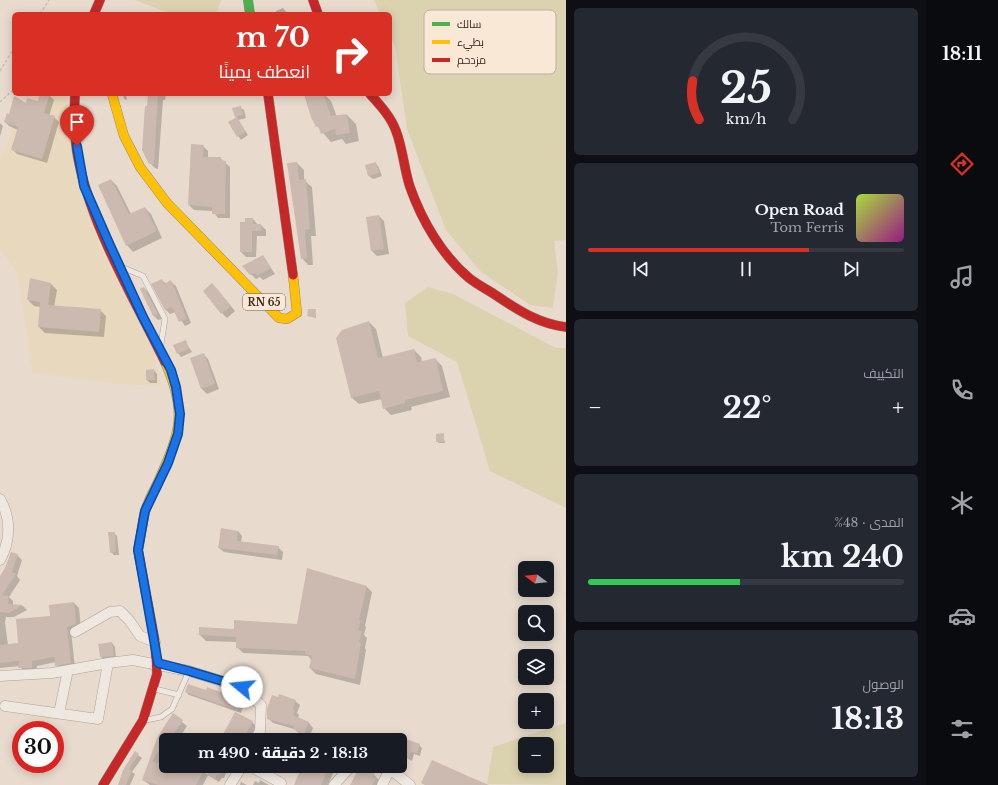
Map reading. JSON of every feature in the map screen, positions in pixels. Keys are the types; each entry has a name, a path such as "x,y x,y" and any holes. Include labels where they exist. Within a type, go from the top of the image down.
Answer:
{"main road":[{"path":"95,12 100,0"},
{"path":"248,0 250,12"},
{"path":"313,0 317,12"},
{"path":"75,96 74,122 84,186 119,266 160,351 171,370 176,387 180,423 175,444 145,511 138,550 158,663 154,689 143,720 103,785"},
{"name":"RN 65","path":"113,96 124,136 140,167 167,202 279,318 287,319 296,313 297,301 268,96"},
{"path":"372,96 380,105 396,131 410,186 421,211 444,250 452,260 465,275 518,310 540,321 559,327 566,327"}],"street":[{"path":"0,499 6,509 9,527 6,545 0,560"},
{"path":"75,632 110,612 120,611 129,620 140,636 155,642"},
{"path":"0,676 52,673 134,660 158,663 242,687 261,705 259,733"},
{"path":"5,706 98,719 108,663"},
{"path":"59,713 68,670"},
{"path":"230,785 238,773"},
{"path":"264,773 281,782 280,785"},
{"path":"334,785 345,773"},
{"path":"382,785 385,773"},
{"path":"395,773 410,785"}],"lane":[{"path":"119,266 143,276 165,319 160,351"},
{"path":"143,720 161,717 172,709 189,671"},
{"path":"154,689 179,695"}],"path":[{"path":"41,12 50,0"},
{"path":"0,71 12,51"},
{"path":"0,102 12,91"}],"shaded area":[{"path":"135,0 221,0 217,12 167,12"},
{"path":"374,0 566,0 566,240 554,241 558,272 553,308 530,305 480,271 446,230 407,129 395,46 392,40 392,12 379,12"},
{"path":"27,96 68,96 70,143 100,248 153,349 161,386 116,384 33,373 17,271 1,251 0,246 0,160"},
{"path":"428,287 453,294 556,348 566,348 566,508 490,471 457,362 408,336 405,303"},
{"path":"566,723 566,785 487,784 493,747 518,739 518,773 554,773 554,737 523,737 548,729 554,729 554,727"}],"building":[{"path":"14,96 26,103 27,98 38,101 39,96 49,96 44,113 55,116 42,159 11,150 18,127 4,122 7,113 9,114"},
{"path":"148,96 158,96 154,164 149,164 142,150 145,106 147,106"},
{"path":"305,96 324,96 331,116 347,114 350,133 336,135 335,129 321,134 318,126 316,127 311,117"},
{"path":"241,106 243,115 235,117 232,108"},
{"path":"237,117 246,132 237,137 228,122"},
{"path":"191,144 204,145 203,157 221,157 221,160 226,161 225,214 212,214 212,207 188,205"},
{"path":"297,162 299,180 306,179 310,229 305,230 307,258 301,259 287,163"},
{"path":"376,162 379,173 368,176 365,165"},
{"path":"111,179 129,214 145,207 157,231 126,246 98,185"},
{"path":"379,215 384,249 371,251 366,217"},
{"path":"245,218 253,218 253,224 261,224 261,231 252,231 252,252 240,252 240,222 245,222"},
{"path":"263,255 271,268 257,276 255,273 250,275 242,266"},
{"path":"30,278 51,283 48,305 101,309 99,332 38,327 40,302 27,300"},
{"path":"162,279 164,284 171,280 187,319 179,322 172,307 165,310 151,284"},
{"path":"212,283 231,306 221,314 203,291"},
{"path":"144,287 158,314 153,316 140,289"},
{"path":"308,309 316,309 315,317 307,316"},
{"path":"369,321 378,358 414,349 417,362 436,358 443,391 405,400 405,403 383,409 379,391 351,398 336,338 342,330"},
{"path":"186,340 189,349 177,354 173,345"},
{"path":"204,353 215,384 201,389 190,358"},
{"path":"154,369 155,380 146,380 146,370"},
{"path":"444,433 444,442 436,442 436,434"},
{"path":"221,528 238,531 237,541 279,546 277,555 218,548"},
{"path":"108,532 115,532 116,552 110,553"},
{"path":"11,552 18,554 12,572 16,574 2,595 9,596 8,604 23,605 9,613 0,612 0,576 5,568"},
{"path":"307,568 367,586 359,620 361,621 358,630 362,631 359,642 361,643 355,679 309,668 312,656 305,654 305,651 236,648 236,637 199,635 199,627 234,629 234,620 297,624"},
{"path":"74,602 76,624 67,627 71,663 55,666 54,657 32,661 32,668 18,668 19,661 0,663 0,645 18,643 16,619 50,616 49,605"},
{"path":"112,642 114,656 100,657 98,644"},
{"path":"188,684 206,690 207,687 241,700 237,710 185,692"},
{"path":"279,694 296,700 293,715 309,722 304,733 293,729 294,726 267,719 267,709 272,695 278,697"},
{"path":"235,712 253,721 247,733 224,733"},
{"path":"173,713 183,720 175,733 160,733"},
{"path":"159,734 159,751 152,761 159,764 159,773 202,773 196,785 158,785 142,780"},
{"path":"407,739 420,744 417,753 411,752 409,758 407,758"},
{"path":"135,751 139,754 129,769 132,770 126,785 118,785 123,770"},
{"path":"432,760 489,785 425,785 421,783"},
{"path":"208,773 221,773 220,775 217,774 215,779 207,775"},
{"path":"299,773 326,773 321,785 294,785"},
{"path":"356,773 375,774 373,777 376,778 372,785 350,785"}],"traffic: fast":[{"path":"248,0 250,12"}],"traffic: slow":[{"path":"113,96 124,136 140,167 167,203 279,318 287,319 297,313 293,275"},
{"path":"144,516 148,503 172,450 178,423 179,409 177,395 165,362"}],"traffic: jam":[{"path":"95,12 100,0"},
{"path":"313,0 317,12"},
{"path":"75,96 74,123 77,152 91,206 126,286 165,362"},
{"path":"268,96 293,275"},
{"path":"372,96 385,111 394,126 410,187 420,212 434,237 450,259 472,281 522,312 547,323 566,327"},
{"path":"103,785 143,720 157,674 155,642 138,550 144,516"}],"route":[{"path":"77,146 84,186 143,317 171,370 179,404 180,423 178,434 168,463 145,511 141,524 138,550 158,663 242,687"}]}
